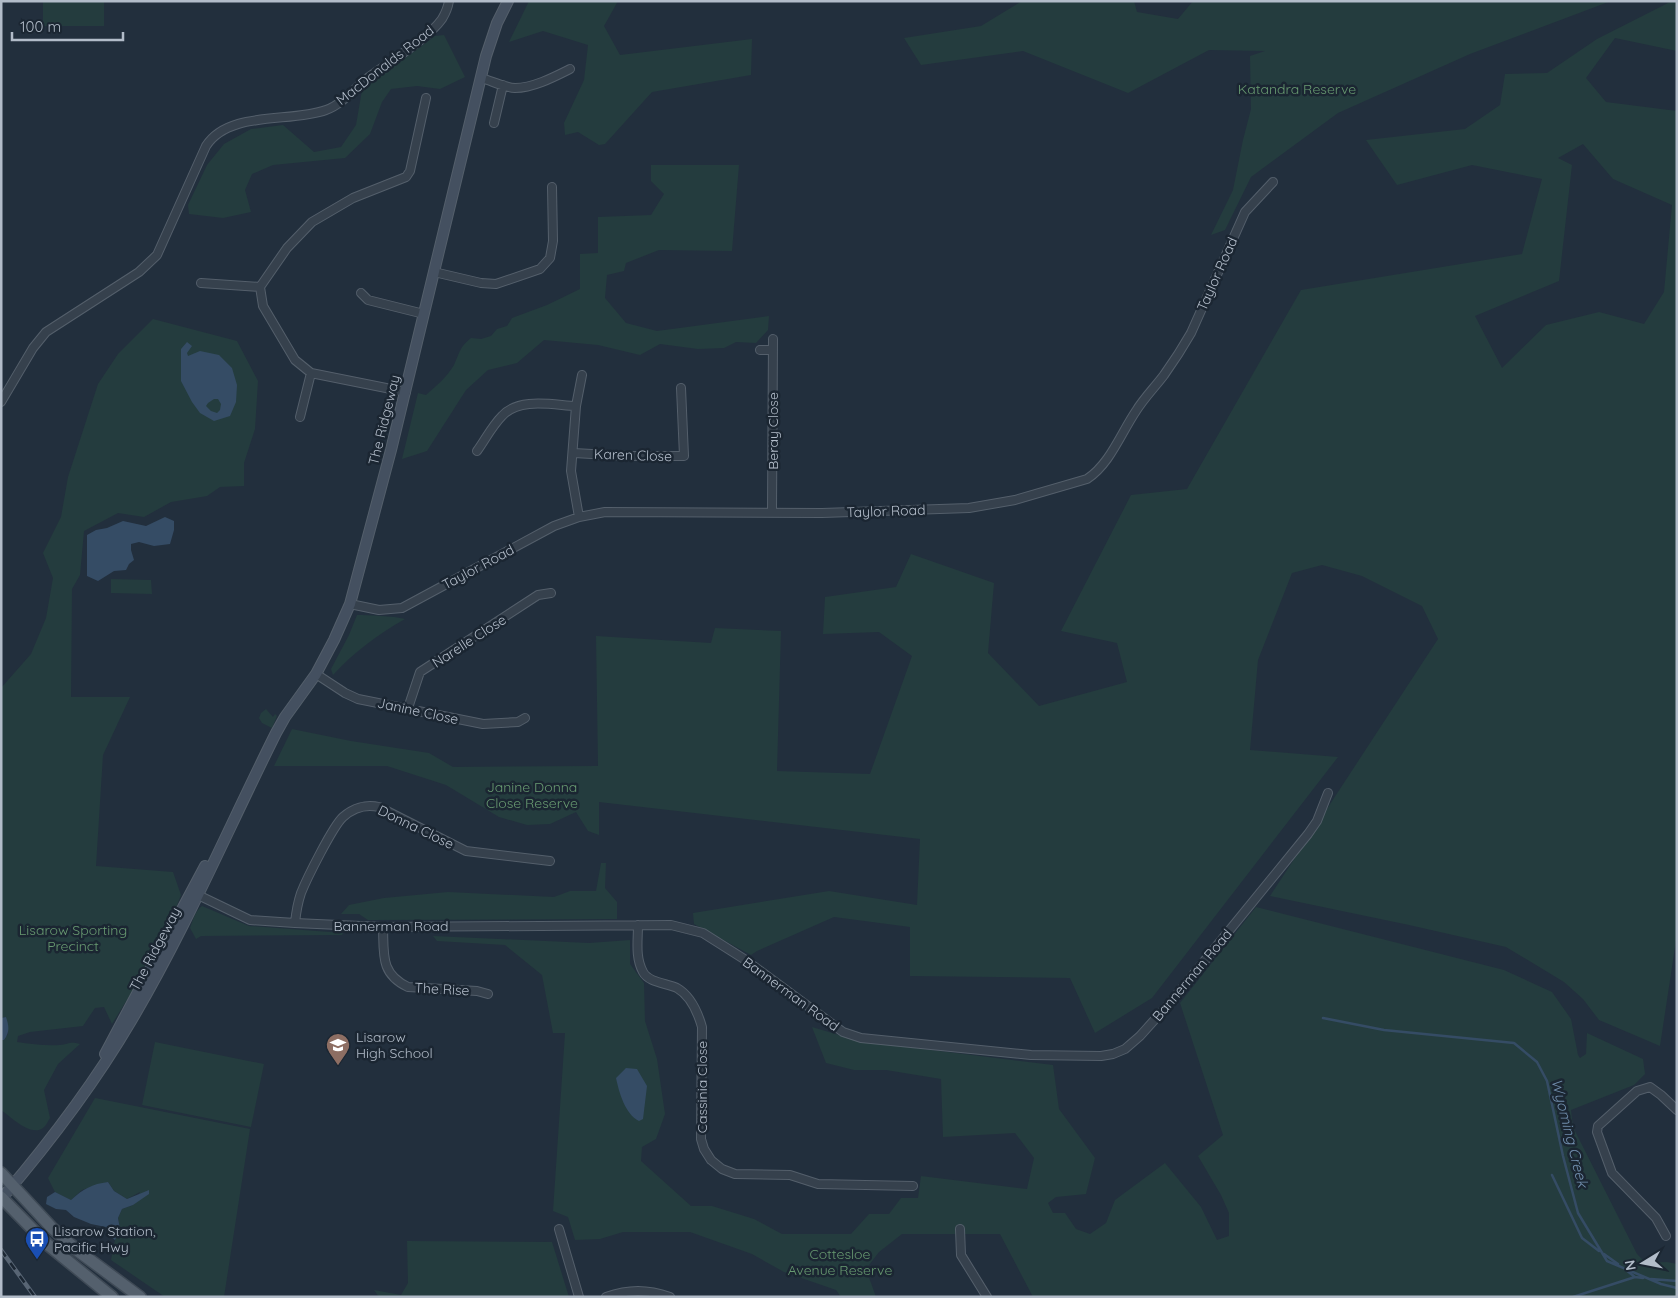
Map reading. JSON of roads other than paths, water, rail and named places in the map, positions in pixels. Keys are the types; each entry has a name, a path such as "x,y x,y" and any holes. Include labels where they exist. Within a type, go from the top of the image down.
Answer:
{"main road":[{"path":"1,1174 52,1228 78,1251 140,1297"},
{"path":"2,1198 47,1244 112,1297"}],"street":[{"name":"MacDonalds Road","path":"1,402 32,348 46,332 132,277 157,256 206,146 212,138 223,130 247,122 311,114 330,109 363,81 428,34 442,19 449,1"},
{"name":"The Ridgeway","path":"2,1198 52,1137 131,1022 179,935 231,824 285,717 316,674 350,604 406,392 486,56 496,23 508,1"},
{"path":"481,78 503,86 517,88 530,85 570,69"},
{"path":"494,123 503,86"},
{"path":"406,392 310,373 295,360 263,306 260,287 287,248 312,222 353,198 406,178 410,171 426,98"},
{"name":"Taylor Road","path":"350,604 380,610 402,608 554,526 579,517 605,512 822,513 969,508 1024,497 1077,483 1095,474 1141,404 1164,375 1191,333 1245,212 1273,182"},
{"path":"434,272 481,283 496,284 540,269 550,258 553,241 552,187"},
{"path":"201,283 260,287"},
{"path":"361,294 368,300 424,314"},
{"name":"Beray Close","path":"772,512 773,339"},
{"path":"760,350 773,350"},
{"path":"300,417 310,373"},
{"path":"579,517 571,471 574,453 576,406 582,375"},
{"name":"Karen Close","path":"574,453 627,456 684,456 681,388"},
{"path":"477,451 502,415 520,405 576,406"},
{"name":"Narelle Close","path":"408,708 420,672 538,595 550,593"},
{"name":"Janine Close","path":"316,674 345,694 358,698 483,724 518,722 524,718"},
{"name":"Bannerman Road","path":"198,895 250,920 295,923 383,927 671,925 702,933 744,959 844,1032 861,1038 1031,1055 1101,1056 1125,1049 1140,1036 1175,996 1308,834 1317,822 1328,793"},
{"name":"Donna Close","path":"295,923 301,893 337,823 351,811 360,807 370,805 379,808 466,851 550,861"},
{"name":"The Ridgeway","path":"91,1082 127,1010 164,946 212,854 231,824"},
{"path":"187,900 198,895"},
{"name":"Cassinia Close","path":"638,925 637,954 644,973 659,983 678,988 698,1012 702,1027 700,1133 704,1149 711,1160 722,1170 735,1174 790,1175 818,1184 913,1186"},
{"name":"The Rise","path":"383,927 384,960 390,974 398,982 408,987 478,991 488,994"},
{"path":"164,946 168,946 173,937 179,935"},
{"path":"127,1010 131,1022"},
{"path":"1666,1236 1656,1218 1612,1173 1597,1132 1598,1126 1637,1091 1650,1088 1661,1095 1677,1110"},
{"path":"960,1229 961,1255 987,1297"},
{"path":"559,1230 579,1297"},
{"path":"606,1297 637,1290 654,1292 670,1297"}],"water":[{"path":"187,342 192,346 187,353 188,356 200,351 219,355 232,368 237,385 236,402 230,416 214,421 200,413 181,381 181,349","holes":["214,399 218,399 221,404 220,410 217,413 211,411 206,406"]},
{"path":"165,517 174,521 174,530 170,544 154,546 139,542 131,544 134,560 126,570 114,571 98,581 87,576 87,535 123,521 146,526"},
{"path":"6,1017 8,1032 4,1040 1,1040 1,1018"},
{"path":"626,1068 637,1069 647,1086 643,1119 639,1121 626,1108 617,1084 616,1078"},
{"path":"108,1182 114,1191 127,1199 149,1190 149,1194 133,1205 122,1209 118,1218 120,1229 115,1240 109,1235 106,1227 91,1224 74,1217 66,1210 56,1209 46,1204 47,1197 55,1192 71,1200 88,1188"}],"waterway":[{"name":"Wyoming Creek","path":"1323,1018 1384,1030 1514,1043 1537,1062 1547,1081 1563,1156 1578,1213 1607,1261 1661,1284 1677,1288"},
{"path":"1552,1175 1582,1238 1599,1251"},
{"name":"Wyoming Creek","path":"1604,1254 1618,1264"},
{"name":"Wyoming Creek","path":"1626,1270 1635,1277"},
{"path":"1573,1297 1635,1277 1643,1278"},
{"path":"1651,1279 1677,1281"}],"railway":[{"path":"1,1250 35,1297"}],"place":[{"name":"Lisarow High School","path":"338,1066"},
{"name":"Lisarow Station, Pacific Hwy","path":"37,1260"}],"park label":[{"name":"Katandra Reserve","path":"1297,89"},
{"name":"Janine Donna Close Reserve","path":"532,796"},
{"name":"Lisarow Sporting Precinct","path":"73,938"},
{"name":"Cottesloe Avenue Reserve","path":"840,1262"}]}
